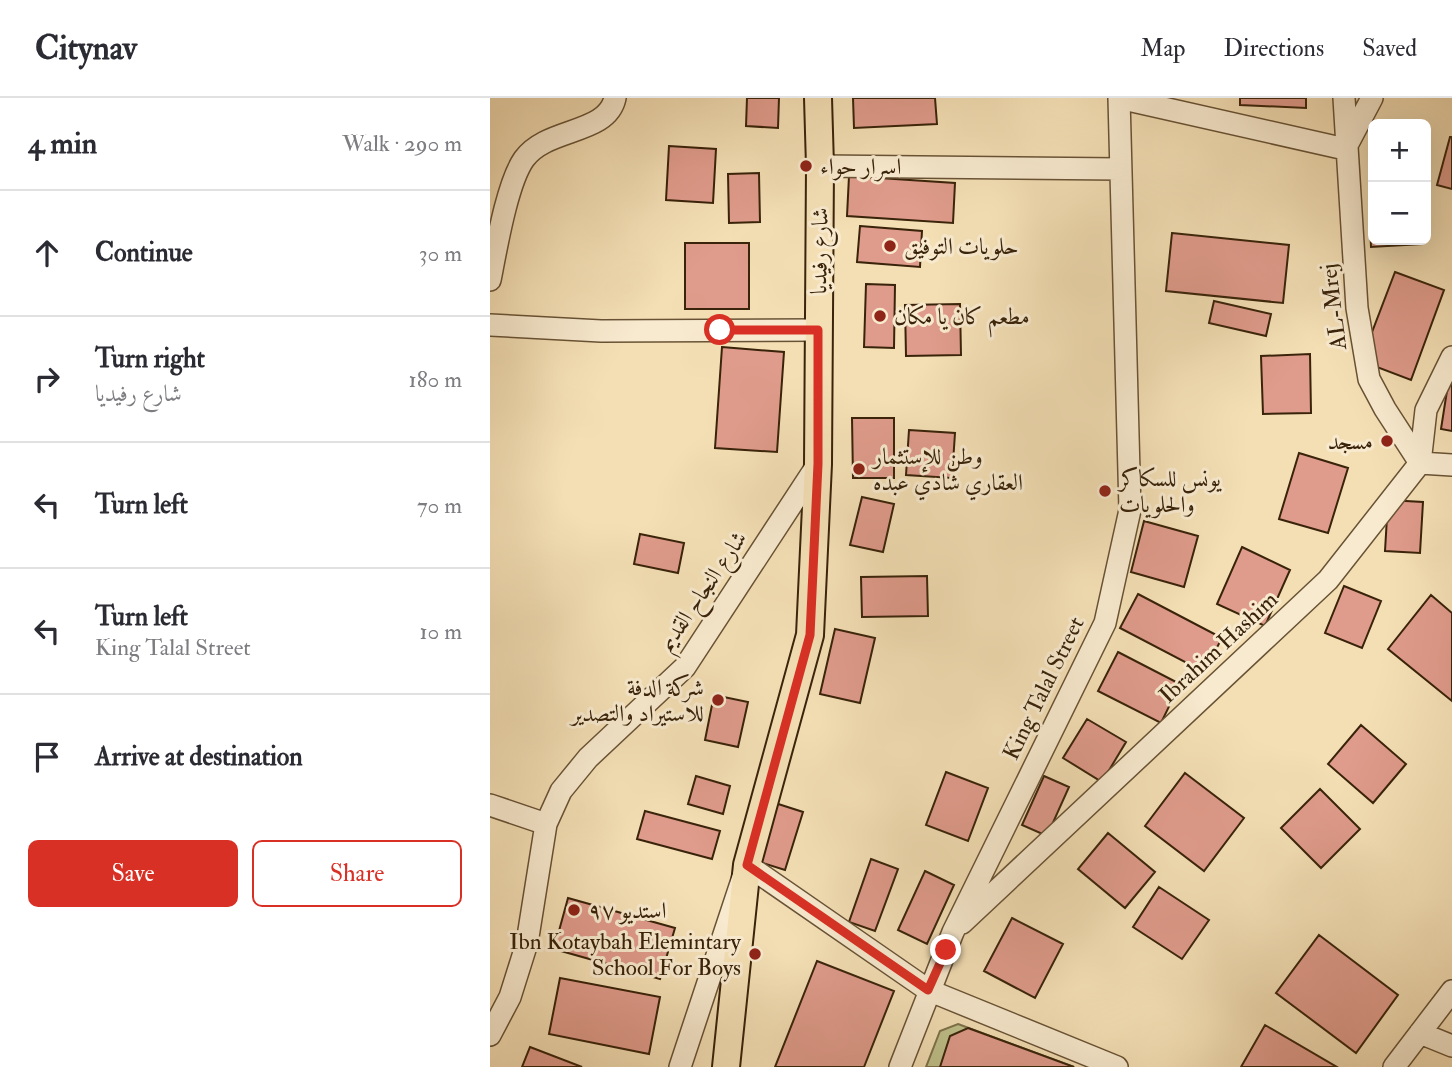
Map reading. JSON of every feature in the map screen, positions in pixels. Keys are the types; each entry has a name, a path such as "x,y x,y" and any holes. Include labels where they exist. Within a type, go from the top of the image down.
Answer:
{"main road":[{"name":"شارع رفيديا","path":"726,1067 747,865 810,635 818,464 818,98"}],"street":[{"path":"490,280 499,237 523,160 540,142 598,122 607,115 615,98"},
{"path":"1119,98 1345,149 1372,98"},
{"name":"King Talal Street","path":"900,1067 953,932 1105,623 1130,510 1119,98"},
{"name":"AL-Mrej","path":"1345,98 1345,149 1357,308 1369,379 1420,463"},
{"path":"820,166 928,164 1119,169"},
{"path":"490,325 601,331 818,330"},
{"path":"1452,357 1426,410 1420,463 1452,465"},
{"name":"Ibrahim Hashim","path":"953,932 1328,580 1420,463"},
{"name":"شارع النجاح القديم","path":"490,1035 510,997 527,943 546,824 573,774 685,667 818,464"},
{"path":"490,805 546,824"},
{"path":"680,1067 747,865 928,990 1117,1067"},
{"path":"1394,1067 1452,992"},
{"path":"1420,1034 1452,1046"}],"green space":[{"path":"958,1024 1074,1067 926,1067 940,1031"}],"building":[{"path":"747,98 779,98 778,128 746,126"},
{"path":"853,98 935,98 937,124 854,128"},
{"path":"1240,98 1306,98 1306,108 1240,105"},
{"path":"1452,137 1452,189 1437,185"},
{"path":"669,146 716,149 713,203 666,200"},
{"path":"759,173 760,222 729,223 728,174"},
{"path":"849,176 955,183 953,223 847,216"},
{"name":"حلويات التوفيق","path":"860,226 922,231 920,267 857,262"},
{"path":"1172,233 1289,245 1283,303 1166,291"},
{"path":"685,243 749,243 749,309 685,309"},
{"path":"1371,245 1405,245 1371,247"},
{"path":"1395,272 1444,290 1411,380 1361,361"},
{"name":"مطعم كان يا مكان","path":"866,284 895,285 894,348 864,347"},
{"path":"1214,301 1271,314 1266,336 1209,323"},
{"path":"960,304 961,355 906,356 905,305"},
{"path":"722,347 784,352 777,452 715,448"},
{"path":"1310,354 1311,413 1263,414 1261,356"},
{"path":"1452,365 1452,431 1441,429"},
{"path":"852,418 894,418 894,478 853,478"},
{"path":"909,430 955,433 952,478 906,475"},
{"path":"1299,453 1348,468 1328,533 1279,519"},
{"path":"862,497 894,504 883,552 850,545"},
{"path":"1388,500 1423,502 1420,553 1385,551"},
{"path":"1144,521 1198,536 1184,587 1131,572"},
{"path":"640,534 684,543 678,573 634,564"},
{"path":"1242,547 1290,570 1265,626 1217,604"},
{"path":"927,576 928,616 862,617 861,577"},
{"path":"1344,586 1381,601 1362,648 1325,633"},
{"path":"1138,594 1222,638 1204,672 1120,628"},
{"path":"1431,595 1452,613 1452,701 1388,649"},
{"path":"835,629 875,638 860,703 820,694"},
{"path":"1118,652 1180,684 1161,723 1098,691"},
{"path":"714,695 748,702 738,747 705,740"},
{"path":"1087,719 1126,742 1102,782 1063,758"},
{"path":"1361,725 1406,764 1373,803 1328,764"},
{"path":"946,772 988,788 968,841 926,825"},
{"path":"1185,773 1244,818 1204,871 1145,826"},
{"path":"696,776 730,786 723,814 688,804"},
{"path":"1044,776 1069,787 1047,836 1022,825"},
{"path":"1320,789 1360,829 1321,868 1281,828"},
{"path":"772,802 803,812 785,870 753,860"},
{"path":"645,811 720,831 712,859 637,839"},
{"path":"1108,833 1155,872 1125,908 1078,869"},
{"path":"871,859 898,869 875,931 849,922"},
{"path":"925,871 954,885 927,944 898,930"},
{"path":"1159,887 1209,920 1182,959 1133,927"},
{"path":"568,898 675,928 660,979 554,949"},
{"path":"1012,918 1063,944 1035,998 984,971"},
{"path":"1319,935 1398,995 1356,1053 1276,993"},
{"path":"817,961 894,991 864,1067 775,1067"},
{"path":"560,978 660,997 649,1054 549,1034"},
{"path":"1265,1025 1337,1067 1241,1067"},
{"path":"968,1028 1074,1067 940,1067 950,1036"},
{"path":"530,1047 582,1067 522,1067"}],"place":[{"name":"اسرار حواء","path":"806,166"},
{"name":"حلويات التوفيق","path":"890,246"},
{"name":"مطعم كان يا مكان","path":"880,316"},
{"name":"مسجد","path":"1387,441"},
{"name":"وطن للإستثمار العقاري شادي عبده","path":"859,469"},
{"name":"يونس للسكاكر والحلويات","path":"1105,491"},
{"name":"شركة الدفة للاستيراد والتصدير","path":"718,700"},
{"name":"استديو ٩٧","path":"574,910"},
{"name":"Ibn Kotaybah Elemintary School For Boys","path":"755,954"}],"route":[{"path":"720,330 818,330 818,464 810,635 747,865 928,990 946,950"}]}
